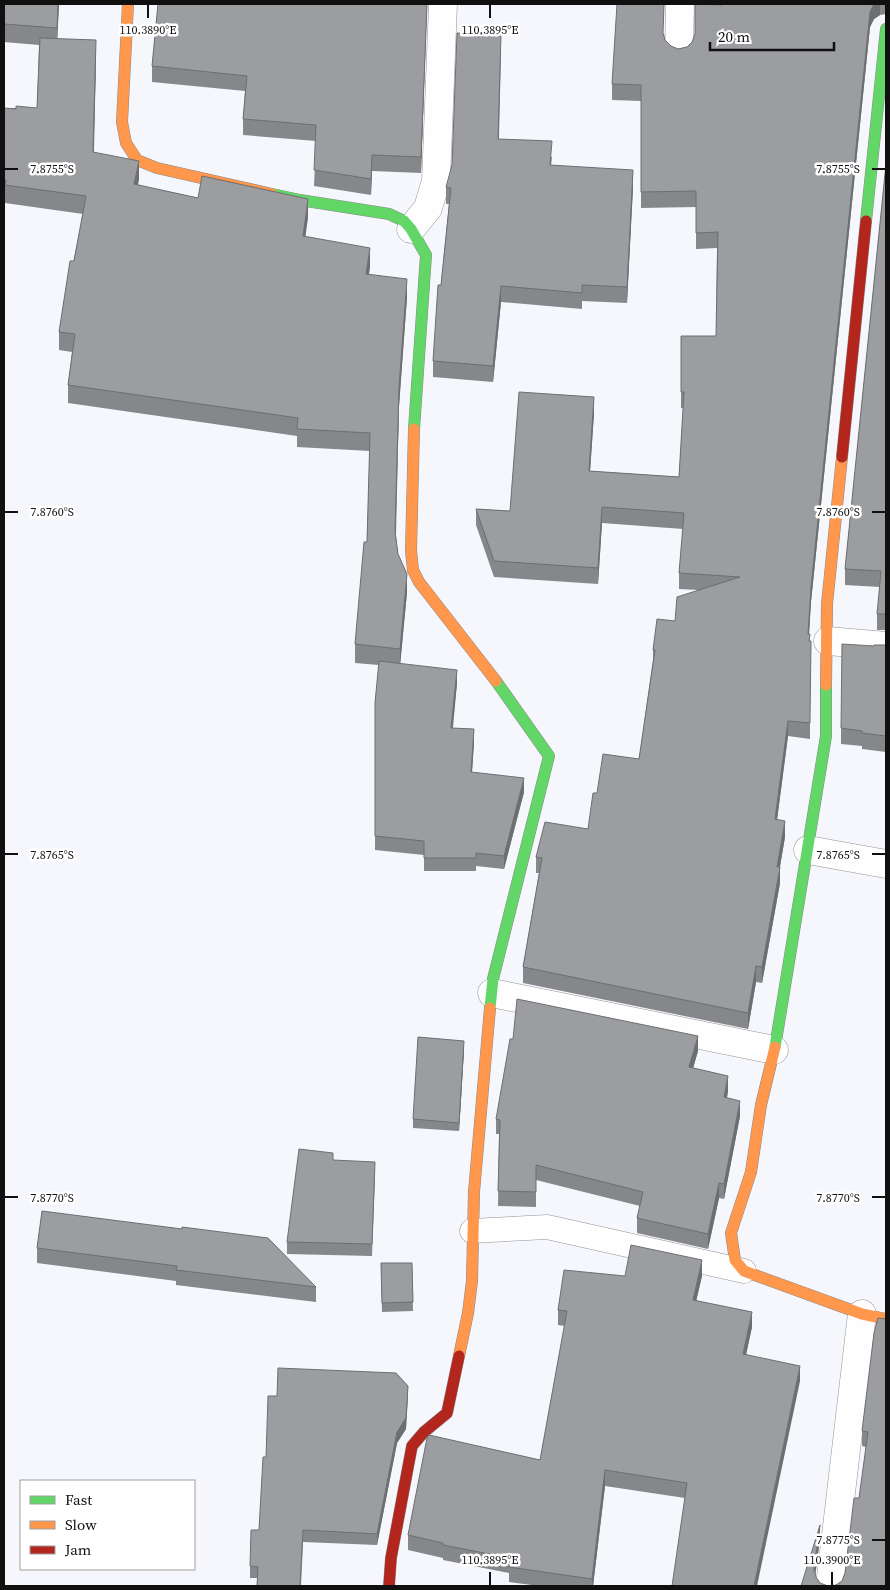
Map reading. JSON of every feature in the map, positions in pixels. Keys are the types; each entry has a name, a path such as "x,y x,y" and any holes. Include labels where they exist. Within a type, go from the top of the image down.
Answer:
{"street":[{"path":"128,4 122,122 126,143 137,160 157,168 300,200 389,214 404,221 411,229 426,255 416,406 411,551 414,570 419,582 480,659 550,756 493,978 474,1192 472,1281 468,1313 447,1413 424,1432 412,1446 391,1558 389,1586"},
{"path":"411,229 428,208 436,181 443,4"},
{"path":"679,49 680,4"},
{"path":"830,1586 874,1316 744,1271 735,1260 731,1233 751,1172 761,1105 774,1050 826,736 827,604 886,29"},
{"path":"828,641 886,646"},
{"path":"808,850 886,864"},
{"path":"492,993 774,1050"}],"lane":[{"path":"472,1231 547,1227 744,1271"}],"building":[{"path":"4,4 58,4 57,28 4,24"},
{"path":"158,4 427,4 421,157 372,155 371,179 314,170 316,125 243,119 247,76 152,66"},
{"path":"617,4 664,4 663,33 665,40 671,46 678,49 687,47 692,42 695,34 695,4 874,4 870,12 811,587 808,634 810,634 809,641 811,641 810,723 788,721 775,819 785,821 777,867 780,867 762,967 756,966 748,1013 523,967 542,858 536,857 545,822 588,829 593,793 597,793 603,754 639,759 655,650 653,650 657,619 675,621 677,597 740,577 679,573 684,513 602,507 598,568 494,561 476,509 510,511 519,392 594,397 589,471 679,477 684,392 681,392 681,336 716,336 718,232 696,233 696,191 641,192 641,85 612,84"},
{"path":"457,33 501,35 498,139 552,141 550,165 633,170 627,287 582,285 582,293 501,286 493,366 433,361 438,285 441,285 451,188 446,187 452,165"},
{"path":"40,38 96,40 93,152 139,161 134,184 198,198 202,176 308,199 303,236 370,248 366,274 407,279 399,387 395,532 398,554 407,574 400,649 355,644 364,542 367,542 370,433 297,429 298,418 68,385 75,334 59,332 70,261 74,261 86,196 5,185 6,180 4,180 4,108 16,109 16,106 37,108"},
{"path":"886,164 886,614 877,614 881,571 845,569"},
{"path":"842,644 886,645 886,736 841,728"},
{"path":"379,661 457,670 451,728 474,729 471,772 524,778 504,856 476,853 476,858 424,858 424,841 375,836 375,703"},
{"path":"517,999 698,1036 689,1067 728,1076 724,1097 740,1101 724,1184 719,1183 708,1234 637,1218 643,1192 536,1165 536,1192 498,1191 500,1120 496,1119 510,1039 513,1039"},
{"path":"418,1037 464,1041 459,1123 413,1119"},
{"path":"299,1149 333,1153 333,1160 375,1162 372,1244 287,1242"},
{"path":"42,1211 268,1238 316,1287 176,1270 177,1266 37,1248"},
{"path":"631,1245 702,1260 693,1300 752,1312 743,1354 800,1366 754,1586 672,1586 687,1483 605,1470 592,1579 509,1567 510,1558 443,1545 443,1543 408,1535 429,1435 540,1460 567,1311 558,1310 564,1270 625,1276"},
{"path":"381,1263 412,1263 413,1302 382,1303"},
{"path":"878,1318 886,1319 886,1586 828,1586 836,1585 842,1581 845,1573 854,1498 859,1498 868,1432 862,1431 874,1333"},
{"path":"278,1368 396,1373 408,1386 406,1418 397,1432 377,1534 303,1530 300,1586 257,1586 258,1567 250,1566 251,1530 259,1530 263,1457 266,1457 268,1396 277,1396"},
{"path":"820,1525 814,1569 820,1583 828,1586 801,1586"}],"traffic: fast":[{"path":"866,221 886,29"},
{"path":"272,194 389,214 404,221 411,229 426,255 414,429"},
{"path":"490,1008 493,979 549,756 496,681"},
{"path":"775,1047 826,736 826,685"}],"traffic: slow":[{"path":"128,4 122,122 126,143 137,160 157,168 272,194"},
{"path":"414,429 411,551 413,570 419,582 496,681"},
{"path":"826,685 827,604 842,457"},
{"path":"459,1356 468,1313 472,1281 474,1192 490,1008"},
{"path":"775,1047 761,1105 751,1172 731,1233 735,1260 744,1271 862,1314 886,1319"}],"traffic: jam":[{"path":"842,457 866,221"},
{"path":"389,1586 391,1558 412,1446 424,1432 447,1413 459,1356"}]}
